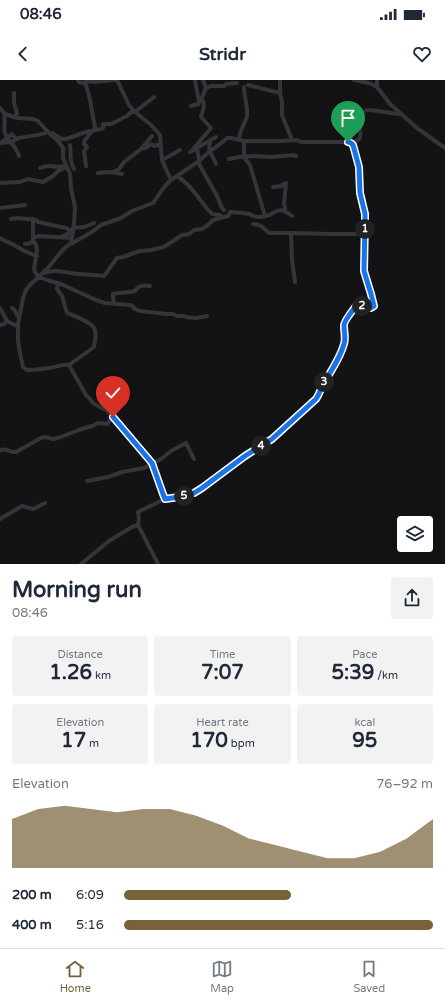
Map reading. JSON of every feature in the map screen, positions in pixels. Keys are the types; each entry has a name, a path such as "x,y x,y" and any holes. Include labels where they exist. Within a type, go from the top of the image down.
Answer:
{"street":[{"path":"78,80 79,82 85,83 116,80 129,105 160,135 162,160 171,180"},
{"path":"195,80 197,94 200,100 203,101 204,106 201,117 211,128 194,148 198,152 198,161 224,210"},
{"path":"203,80 206,88"},
{"path":"280,80 283,120 292,140"},
{"path":"354,80 369,83 377,87 401,114 417,128 445,148"},
{"path":"369,83 376,80 377,87"},
{"path":"85,83 90,96 95,126 84,144 87,147 84,151 86,166"},
{"path":"192,106 198,104 208,86 224,86 226,84 237,83"},
{"path":"239,140 239,134 247,115 244,92 246,86 255,86 280,93"},
{"path":"14,93 14,103 17,113 15,117"},
{"path":"1,143 12,142 16,139 48,133 53,133 62,139 66,139 93,130 101,129 103,128 102,124 110,124 127,116 131,112 135,112 154,98"},
{"path":"0,108 6,115 38,121 48,133 58,141 64,150 71,153"},
{"path":"352,144 360,137 361,118 365,110 401,114"},
{"path":"6,115 4,131 17,150 19,156"},
{"path":"1,143 12,134 16,139"},
{"path":"113,172 119,169 124,162 142,148 152,136"},
{"path":"190,152 196,150 216,137"},
{"path":"58,283 57,289 62,296 67,313 81,318 85,322 94,326 94,347 69,364 37,370 25,369 23,367 18,341 18,324 26,290 64,249 71,244 101,225 121,218 132,211 154,203 165,186 171,180 227,138 244,141 297,140 301,142 348,142 352,144"},
{"path":"210,141 209,149 216,164"},
{"path":"244,141 244,157 250,165 265,216"},
{"path":"142,148 146,148 151,144 161,147"},
{"path":"158,564 138,525 138,512 165,499 194,493 235,463 272,439 319,396 322,386 345,344 343,325 356,306 358,305 371,308 374,306 364,271 365,214 360,193 359,167 352,144"},
{"path":"70,145 70,159 74,169"},
{"path":"64,150 63,158 70,174 71,189 75,206 71,244"},
{"path":"162,160 180,150"},
{"path":"229,160 239,157 253,156 296,156"},
{"path":"40,168 46,166 60,167 66,165"},
{"path":"0,183 20,182 28,179 43,182 64,168 66,165"},
{"path":"98,173 113,172 122,174"},
{"path":"177,176 183,179 190,186 212,214 224,217"},
{"path":"273,187 286,184 284,204 285,211"},
{"path":"0,208 25,205"},
{"path":"43,273 58,271 104,276 117,258 140,251 164,247 194,230 202,229 213,220 228,216 230,212 250,214 256,217 270,215 277,210 280,210 285,211 292,216"},
{"path":"11,219 33,219 38,222 73,230"},
{"path":"33,219 33,239 36,245 37,256 34,269 39,277 58,283 105,303 131,305 140,311 173,314 177,316 196,318 207,316"},
{"path":"61,237 73,230 94,223"},
{"path":"253,224 262,226 269,233 365,234"},
{"path":"291,233 292,260 295,282"},
{"path":"25,244 31,242 38,236 72,238"},
{"path":"0,238 37,256"},
{"path":"114,304 114,294 133,292 139,287 150,286"},
{"path":"0,308 7,321 18,328"},
{"path":"12,308 19,317"},
{"path":"0,325 7,321"},
{"path":"69,364 86,395 93,403 107,411 113,417 152,463 165,499"},
{"path":"0,450 16,452 45,437 53,439 58,438 98,423 107,424 113,417"},
{"path":"87,481 144,468 186,443 194,459"},
{"path":"0,519 22,506 34,509 45,503"},
{"path":"81,564 102,546 132,527 138,525"}],"route":[{"path":"113,417 152,463 165,499 194,493 202,488 245,456 272,439 319,396 322,386 345,344 343,325 345,321 356,306 358,305 371,308 374,306 365,277 363,264 365,214 360,193 359,167 353,145 348,142"}]}
